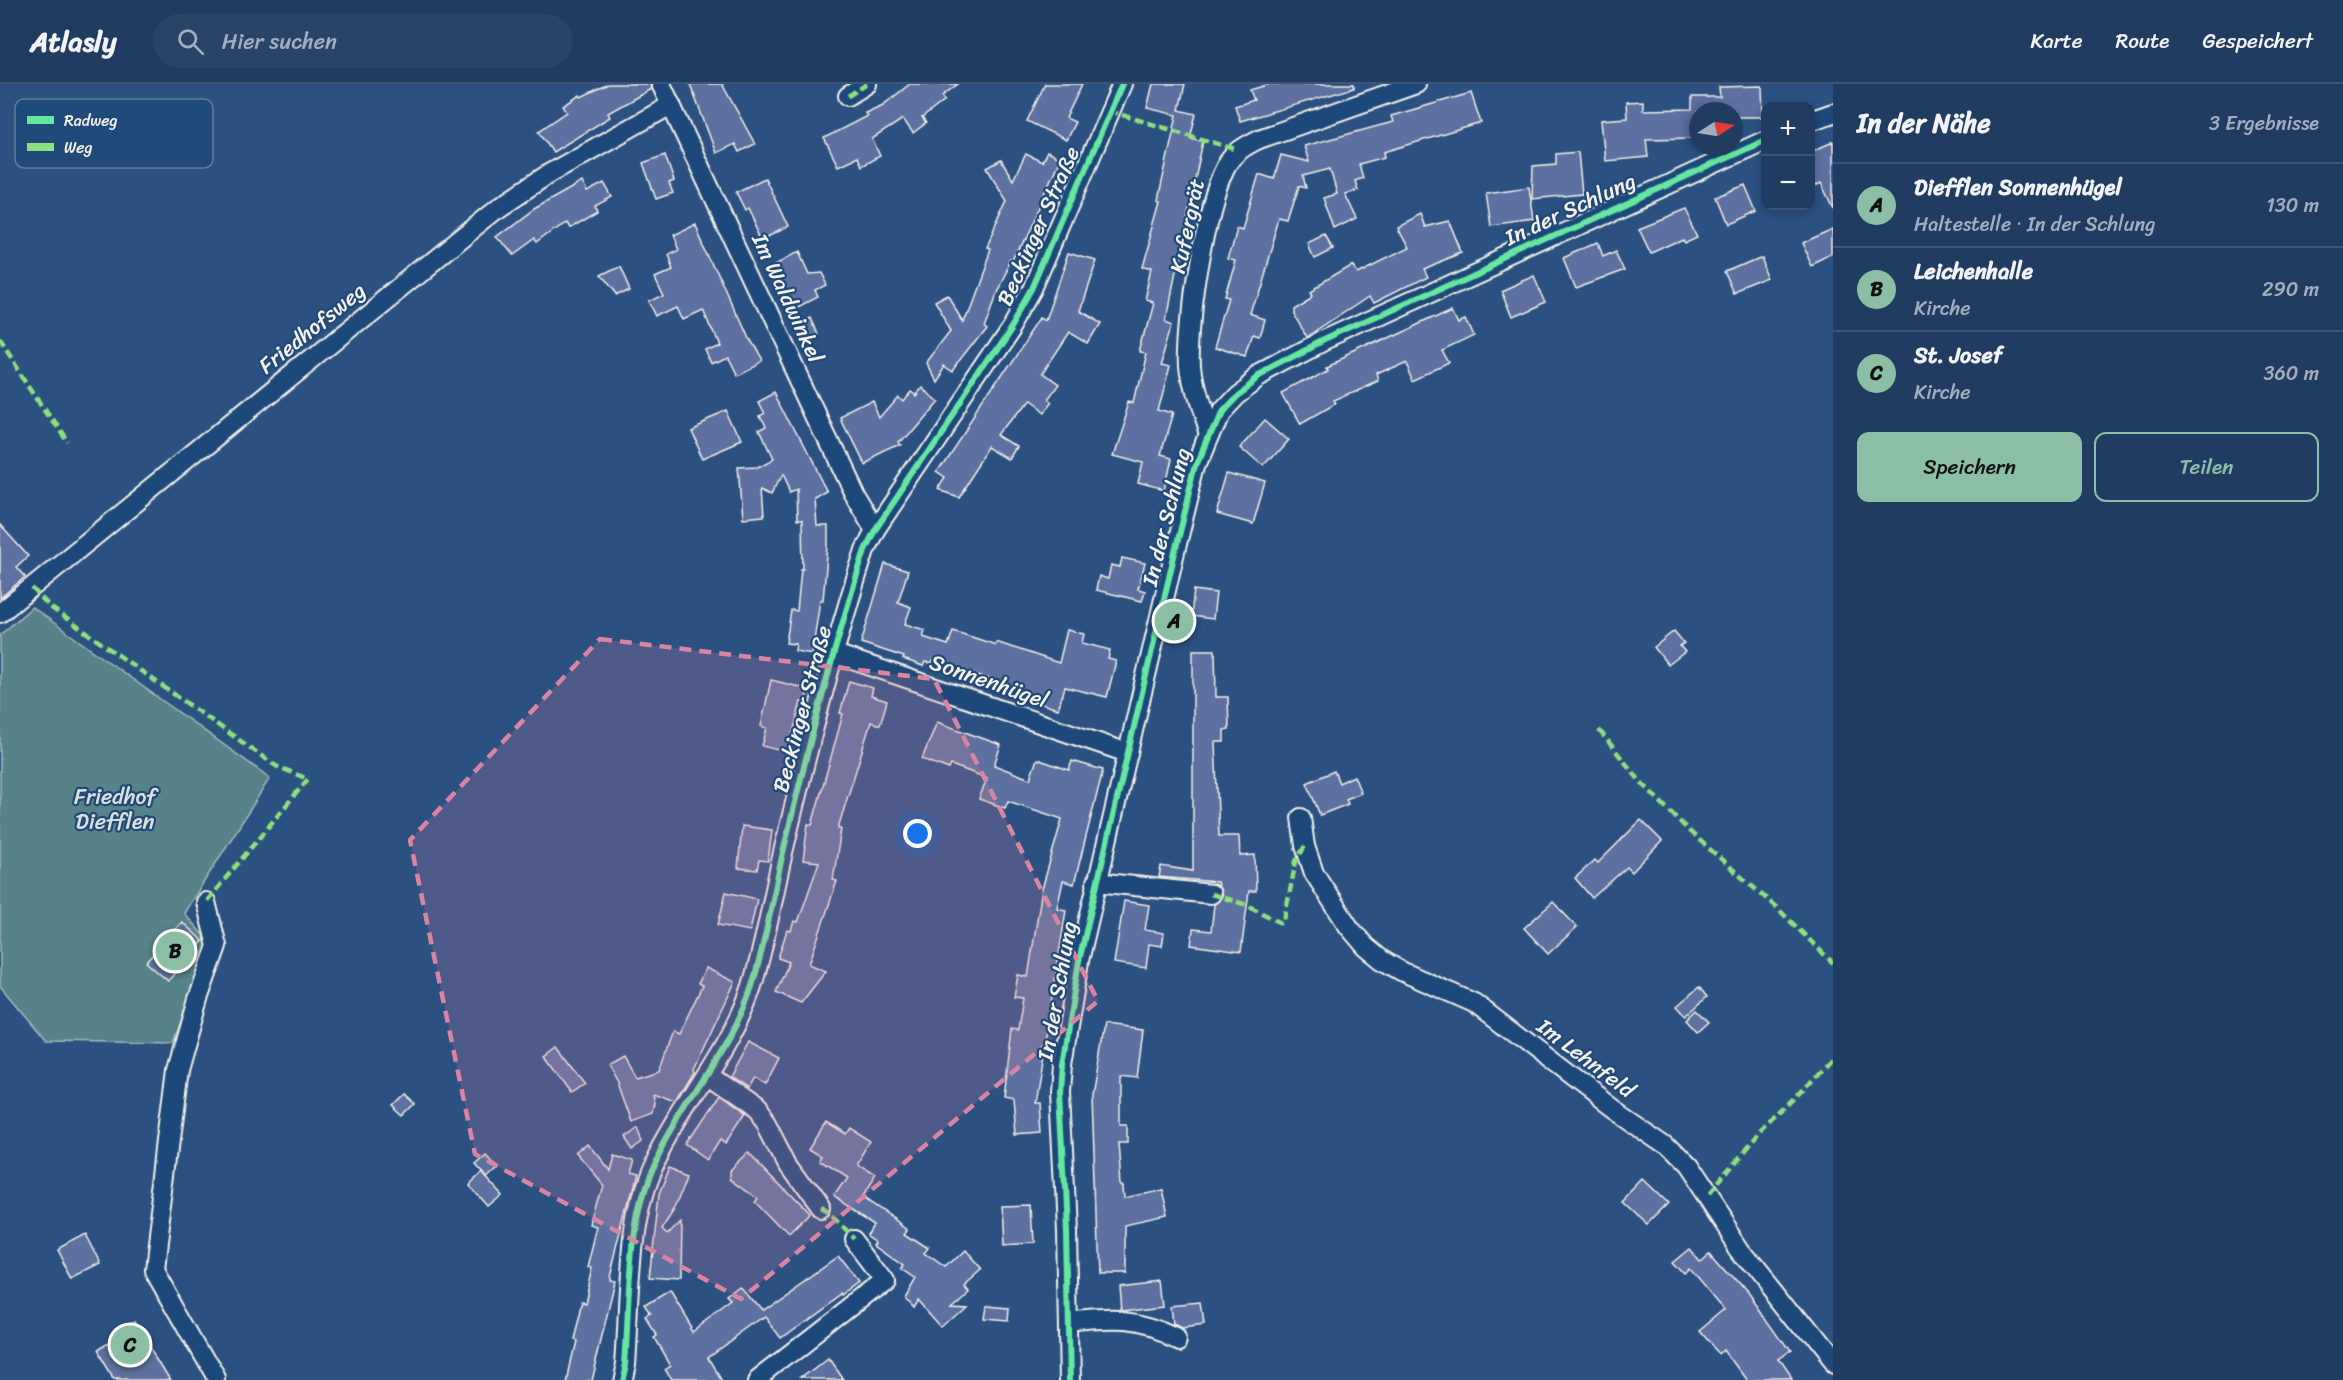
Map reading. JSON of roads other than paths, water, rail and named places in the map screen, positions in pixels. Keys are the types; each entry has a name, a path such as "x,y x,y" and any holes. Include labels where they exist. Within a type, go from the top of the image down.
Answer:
{"street":[{"name":"Im Waldwinkel","path":"661,84 848,483 875,530"},
{"path":"848,96 867,84"},
{"name":"Beckinger Straße","path":"622,1380 626,1362 637,1223 644,1192 654,1165 708,1076 738,1020 751,988 765,939 806,757 856,578 875,530 1013,325 1034,288 1122,84"},
{"name":"Kufergrät","path":"1207,433 1193,386 1190,367 1191,333 1205,236 1225,166 1238,150 1259,139 1416,84"},
{"name":"Friedhofsweg","path":"0,613 499,207 541,178 671,105"},
{"path":"1815,119 1833,113"},
{"name":"In der Schlung","path":"1070,1380 1060,1092 1062,1064 1079,961 1096,882 1191,485 1207,433 1219,410 1235,393 1280,363 1761,142"},
{"name":"Sonnenhügel","path":"835,654 1128,753"},
{"name":"Im Lehnfeld","path":"1301,818 1305,846 1314,873 1349,927 1366,946 1382,960 1401,971 1474,1002 1612,1109 1665,1146 1686,1166 1741,1249 1833,1365"},
{"path":"1096,882 1211,894"},
{"path":"206,902 217,946 198,999 178,1070 153,1269 216,1380"},
{"path":"708,1076 758,1111 768,1124 788,1163 821,1209"},
{"path":"757,1380 885,1280 854,1239"},
{"path":"1069,1324 1122,1319 1153,1326 1176,1337"}],"place":[{"name":"Diefflen Sonnenhügel","path":"1174,621"},
{"name":"Leichenhalle","path":"175,951"},
{"name":"St. Josef","path":"130,1345"}],"park label":[{"name":"Friedhof Diefflen","path":"115,808"}]}
